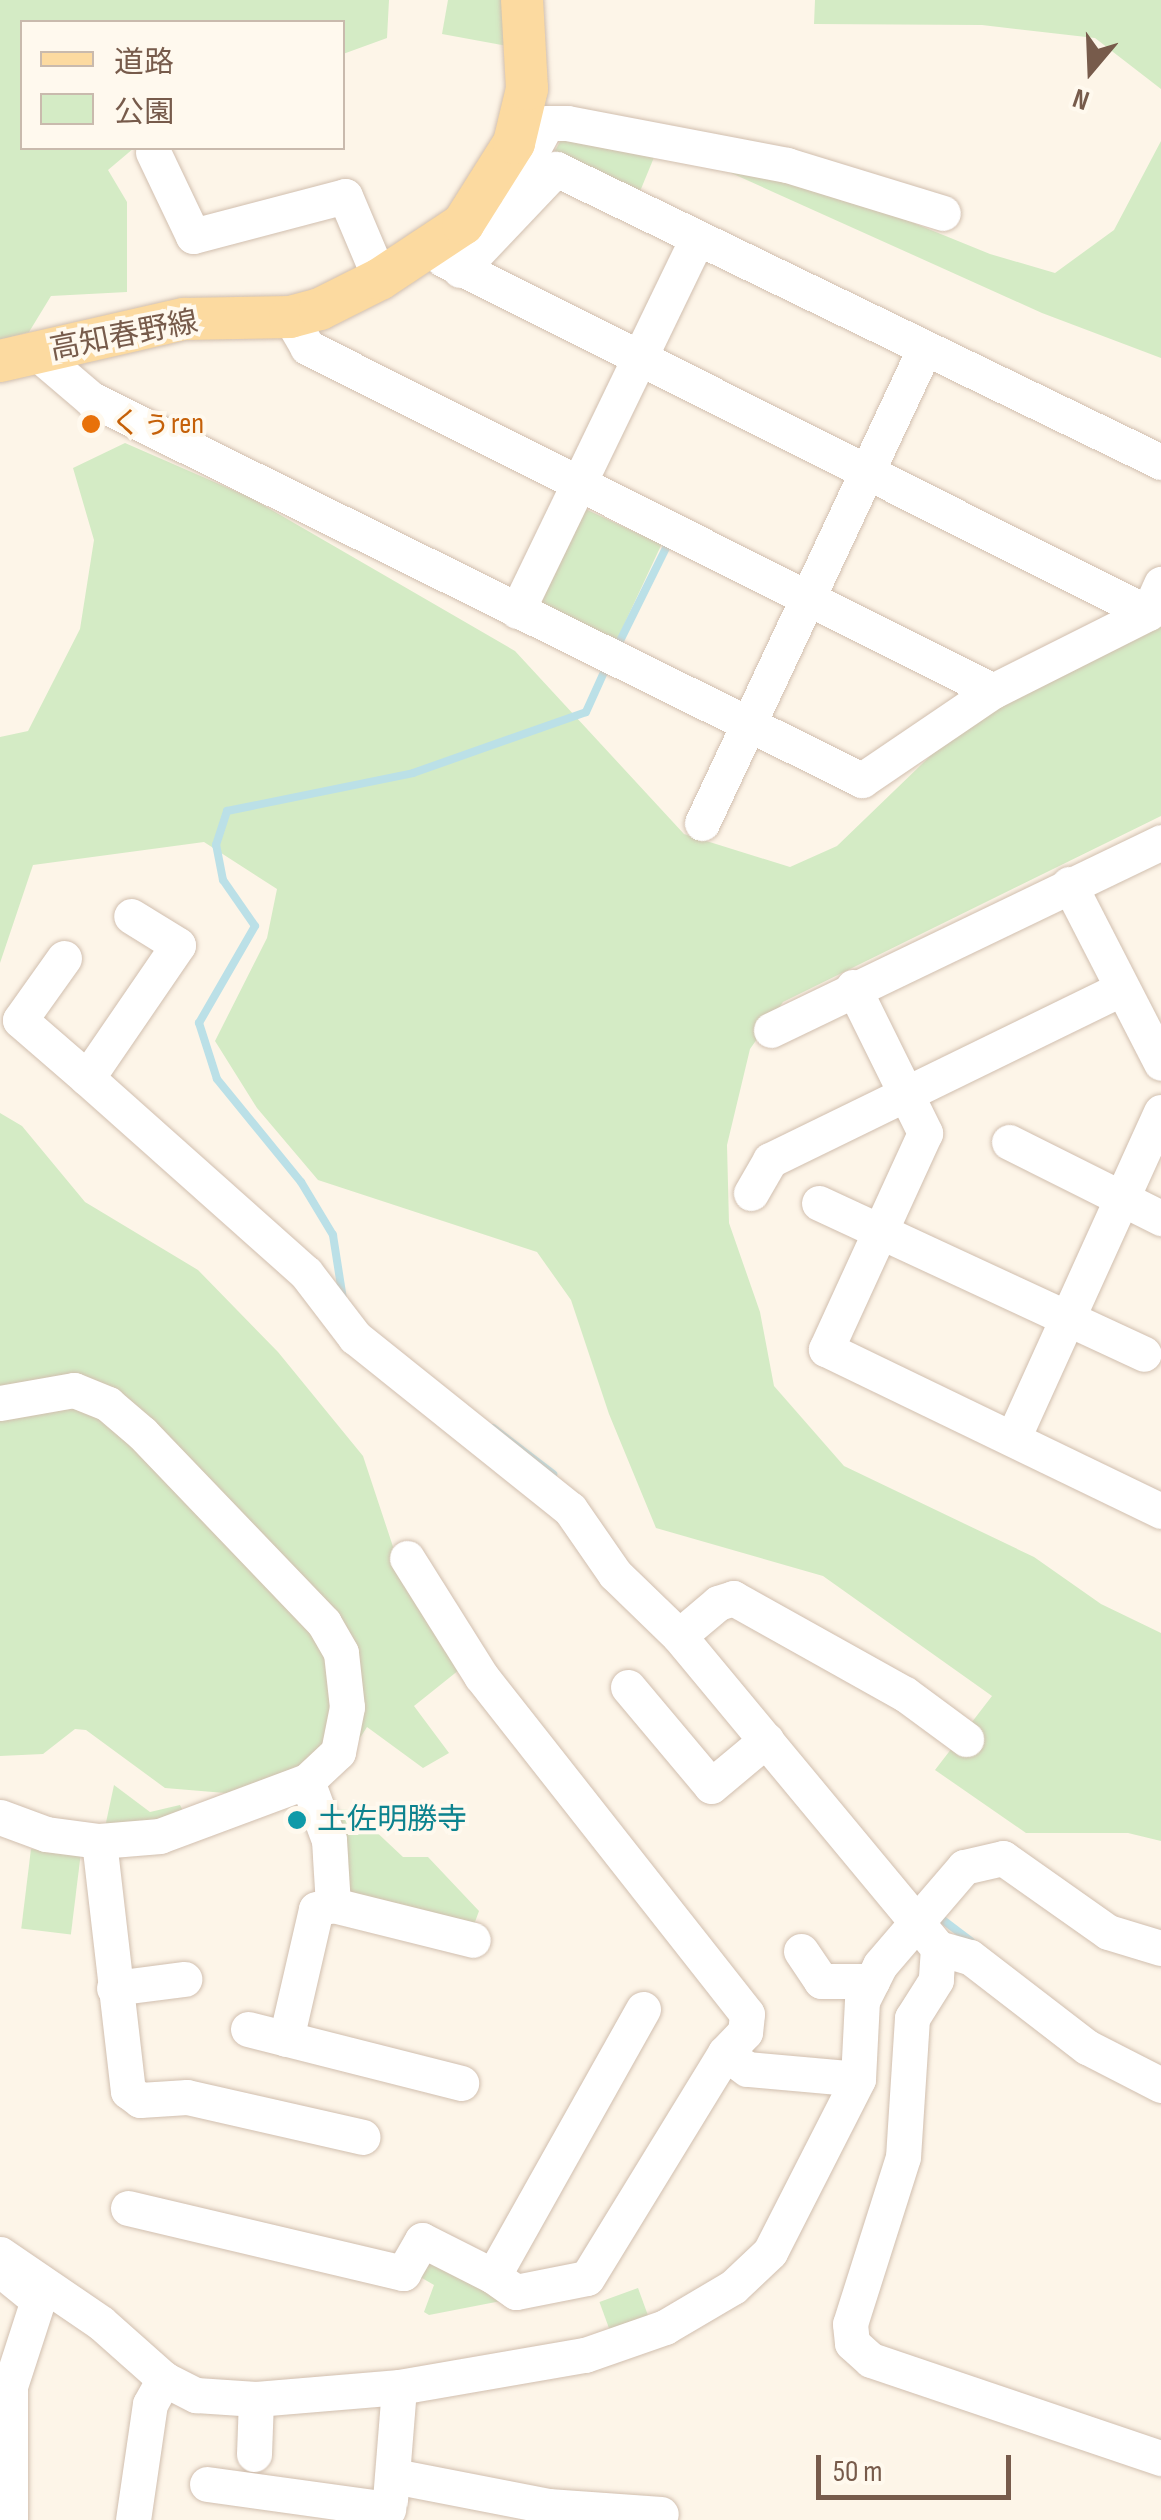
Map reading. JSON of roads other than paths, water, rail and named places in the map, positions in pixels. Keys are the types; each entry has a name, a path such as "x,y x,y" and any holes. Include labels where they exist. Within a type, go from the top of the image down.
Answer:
{"main road":[{"name":"高知春野線","path":"18,357 184,319 290,317 380,279 443,259 514,142 526,88 522,0"}],"street":[{"path":"463,224 500,209 547,124 567,123 788,165 943,213"},
{"path":"154,152 193,236 344,196 380,279"},
{"path":"1154,599 869,475 443,259 556,170 1161,462"},
{"path":"517,611 636,356 697,238"},
{"path":"290,317 307,347 994,691"},
{"path":"702,822 804,599 869,475 924,350"},
{"path":"18,357 92,399 862,780 994,691 1154,599"},
{"path":"772,1030 1161,842"},
{"path":"1070,884 1161,1064"},
{"path":"87,1078 178,945 131,916"},
{"path":"64,958 20,1020 306,1273 355,1338 570,1509 615,1574 680,1636 927,1934 970,1957 1088,2047 1161,2085"},
{"path":"853,988 925,1133 826,1349 1161,1511"},
{"path":"751,1193 770,1160 1120,989"},
{"path":"1013,1438 1161,1112"},
{"path":"1010,1142 1161,1218"},
{"path":"820,1203 1144,1354"},
{"path":"0,1403 74,1390 108,1404 324,1623 341,1653 347,1707 338,1752 307,1781 160,1836 99,1841 46,1834 0,1817"},
{"path":"128,2208 403,2272 422,2240 494,2276 516,2292 587,2278 724,2053 745,2032 748,2014 481,1676 408,1558"},
{"path":"680,1636 718,1602 733,1598 905,1694 966,1740"},
{"path":"628,1687 711,1786 766,1740"},
{"path":"307,1781 329,1840 333,1905"},
{"path":"99,1841 128,2091 140,2100 187,2097 363,2137"},
{"path":"0,2254 101,2323 164,2379 196,2395 256,2399 399,2386 584,2355 664,2327 733,2286 770,2252 858,2079 862,2001 872,1981 927,1934 964,1867 1002,1858 1108,1932 1161,1948"},
{"path":"286,2039 316,1910 333,1905 473,1940"},
{"path":"927,1934 936,1980 912,2018 903,2158 850,2324 852,2344 871,2360 1161,2458"},
{"path":"801,1951 821,1981 872,1981"},
{"path":"114,1988 184,1979"},
{"path":"494,2276 642,2009"},
{"path":"248,2028 461,2083"},
{"path":"724,2053 747,2069 858,2079"},
{"path":"0,2269 38,2300 10,2386 10,2520"},
{"path":"133,2520 150,2404 164,2379"},
{"path":"389,2502 399,2386"},
{"path":"254,2454 256,2399"},
{"path":"207,2484 389,2502 548,2506 661,2514"}],"waterway":[{"path":"618,645 668,544 663,541"},
{"path":"343,1299 333,1235 301,1182 217,1079 199,1023 255,926 223,880 216,845 227,811 413,773 586,712 605,670"},
{"path":"493,1428 553,1474"},
{"path":"939,1917 971,1941"}],"place":[{"name":"くぅren","path":"91,424"},
{"name":"土佐明勝寺","path":"297,1820"}]}
